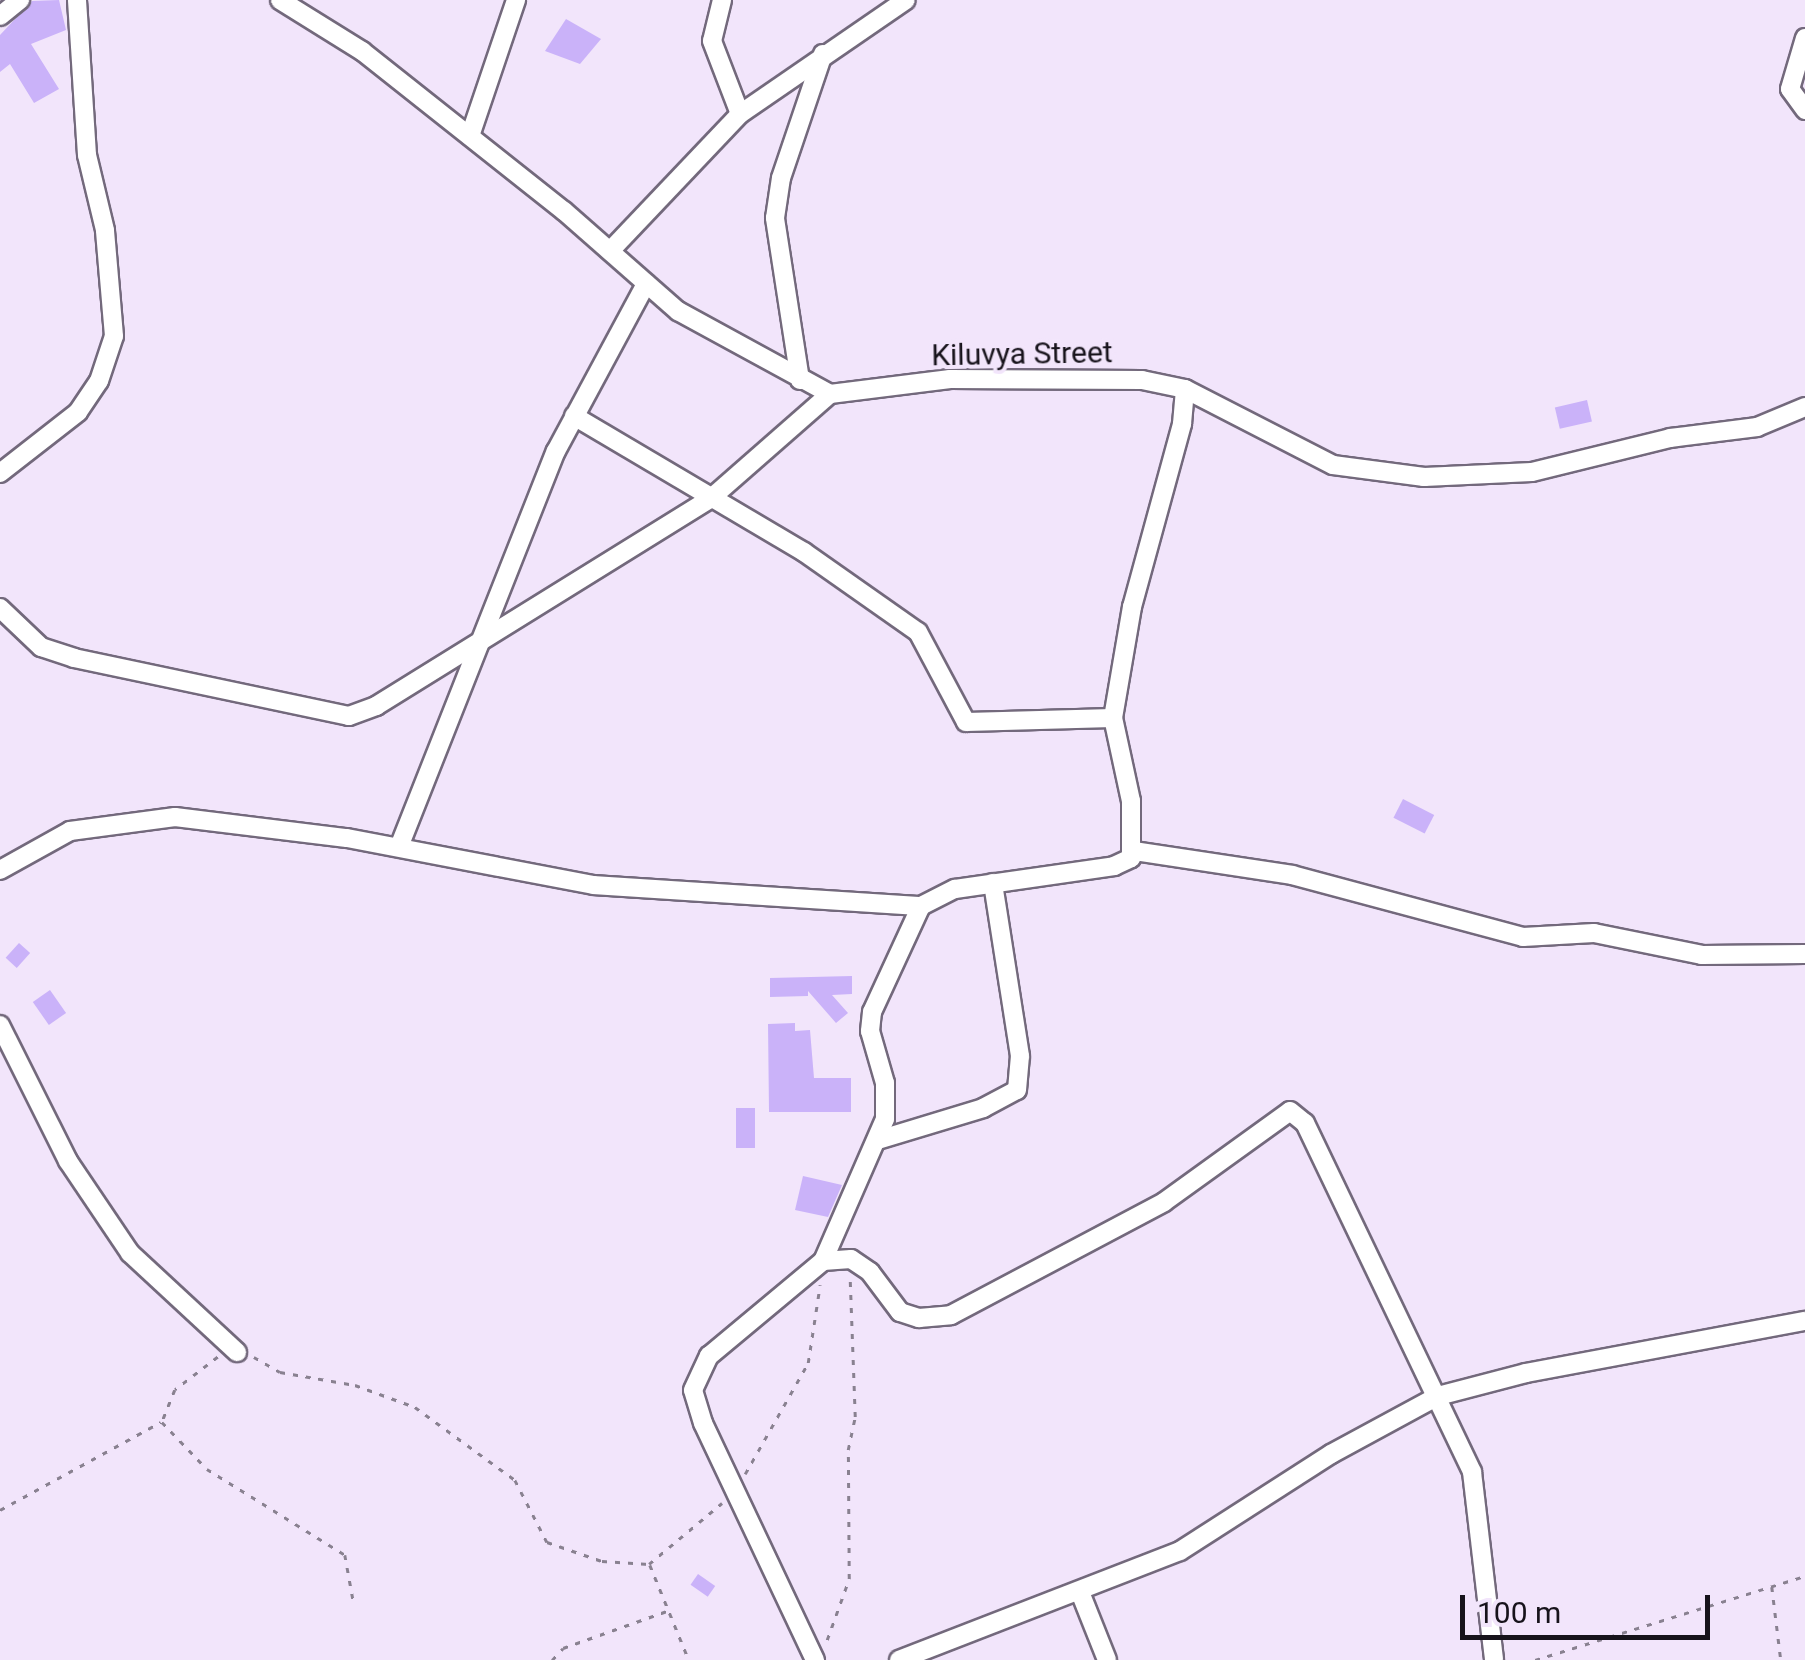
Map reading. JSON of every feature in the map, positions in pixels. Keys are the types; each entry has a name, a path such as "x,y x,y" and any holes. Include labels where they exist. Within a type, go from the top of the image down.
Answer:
{"street":[{"path":"0,16 20,0"},
{"path":"0,473 78,412 99,381 114,336 106,230 87,155 77,0"},
{"path":"0,608 41,646 74,658 174,684 349,716 406,687 486,632 710,499 830,394 732,346 646,284 362,51 280,0"},
{"path":"470,136 516,0"},
{"path":"722,0 712,41 740,114"},
{"path":"610,252 740,114 906,0"},
{"path":"1805,38 1790,89 1805,110"},
{"path":"800,380 775,218 781,178 823,54"},
{"path":"400,848 574,416 646,284"},
{"name":"Kiluvya Street","path":"830,394 964,379 1142,380 1184,388 1333,465 1424,477 1532,472 1652,442 1757,427 1805,407"},
{"path":"1134,851 1131,801 1113,718 1132,607 1182,424 1184,388"},
{"path":"574,416 804,552 918,632 966,722 1113,718"},
{"path":"0,870 70,831 175,817 400,848 594,884 921,906"},
{"path":"820,1652 703,1423 693,1390 698,1374 722,1342 823,1261 878,1140 887,1100 870,1031 872,1012 921,906 937,893 1114,866 1134,851 1292,875 1522,938 1594,932 1702,955 1805,954"},
{"path":"878,1140 983,1108 1017,1090 1020,1056 994,883"},
{"path":"0,1025 68,1161 130,1253 237,1352"},
{"path":"823,1261 850,1259 870,1272 900,1312 919,1318 951,1315 1164,1202 1290,1111 1305,1123 1472,1472 1494,1660"},
{"path":"899,1660 1180,1551 1331,1454 1438,1396 1526,1373 1805,1320"},
{"path":"1080,1592 1106,1660"}],"path":[{"path":"820,1652 849,1579 850,1259"},
{"path":"0,1510 162,1422 174,1390 216,1358 237,1352 280,1372 391,1395 448,1428 515,1480 547,1542 626,1567 649,1564 737,1490 808,1363 823,1261"},
{"path":"162,1422 207,1469 345,1555 352,1598"},
{"path":"649,1564 688,1660"},
{"path":"1535,1660 1805,1576"},
{"path":"1772,1584 1781,1660"},
{"path":"552,1660 563,1648 670,1610"}],"building":[{"path":"59,0 66,30 31,44 59,89 34,103 10,64 0,72 0,35 32,1"},
{"path":"566,19 601,39 580,64 545,51"},
{"path":"1587,400 1592,421 1560,429 1555,407"},
{"path":"1403,799 1434,815 1425,834 1393,818"},
{"path":"19,943 30,953 17,968 6,958"},
{"path":"852,976 852,994 832,995 848,1013 836,1023 808,991 808,996 770,997 770,978"},
{"path":"50,990 66,1013 49,1025 33,1002"},
{"path":"795,1023 795,1031 810,1030 814,1078 851,1078 851,1112 769,1112 768,1024"},
{"path":"736,1108 755,1108 755,1148 736,1148"},
{"path":"803,1176 842,1185 828,1217 795,1210"},
{"path":"698,1574 715,1586 708,1597 691,1585"}]}
